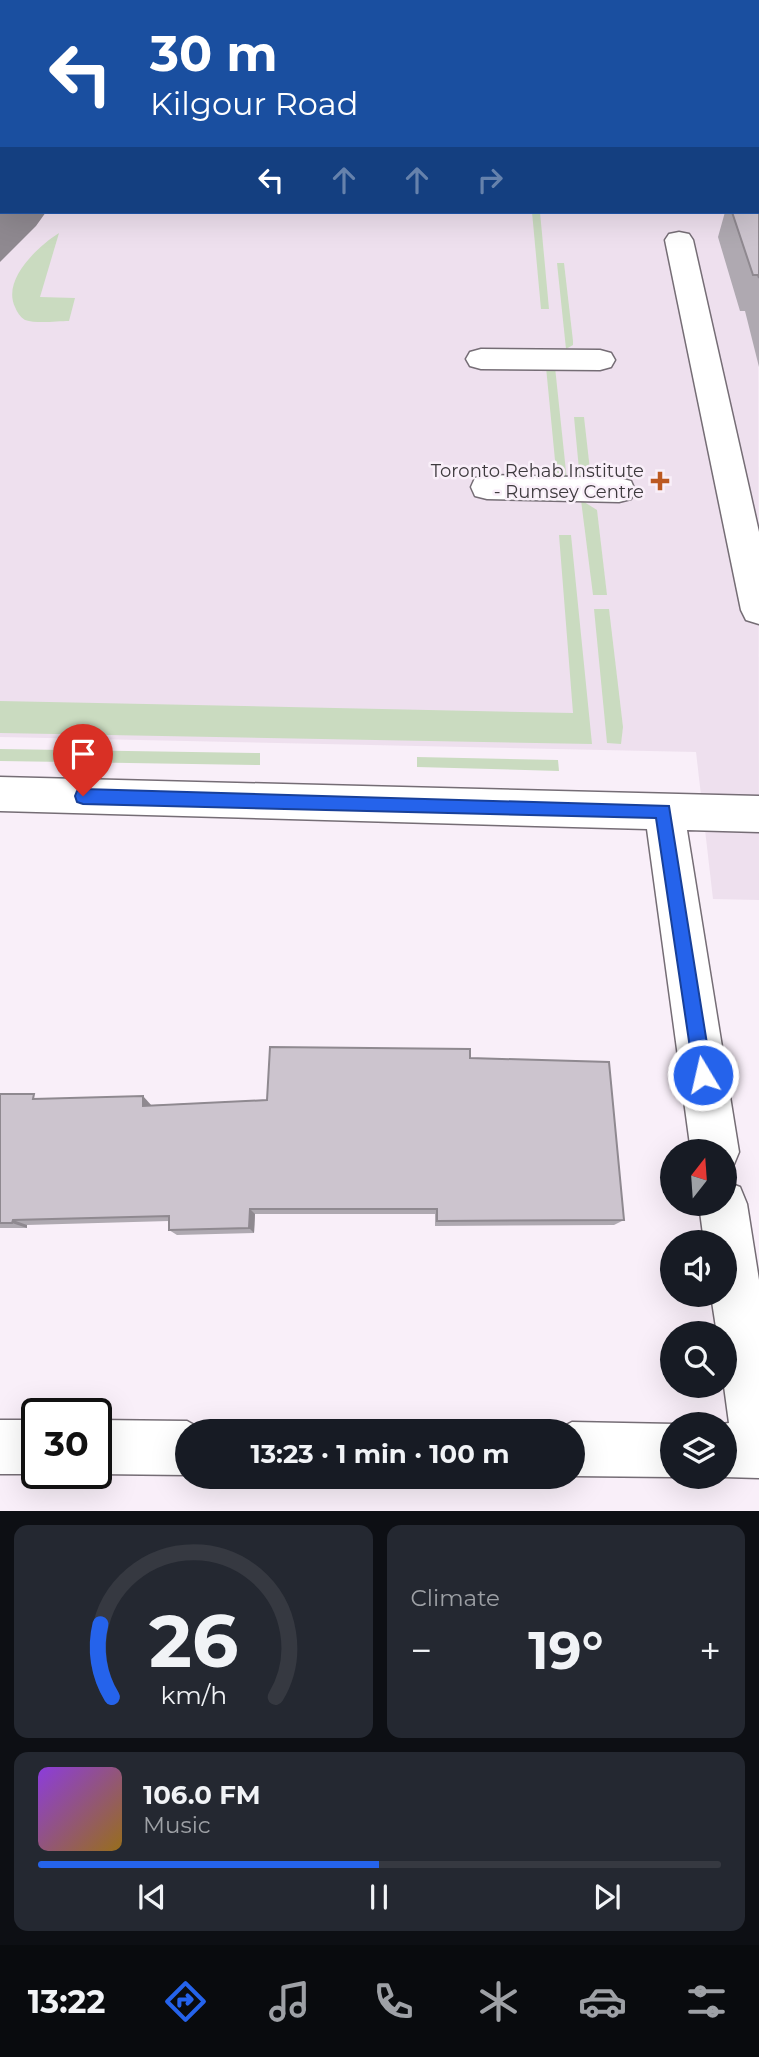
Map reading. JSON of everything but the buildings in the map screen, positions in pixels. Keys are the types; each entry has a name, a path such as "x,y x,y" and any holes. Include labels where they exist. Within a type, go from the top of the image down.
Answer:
{"street":[{"path":"679,240 759,610"},
{"path":"481,359 600,360"},
{"path":"486,487 619,490"},
{"path":"0,794 759,814"},
{"path":"664,811 713,1139"},
{"path":"725,1216 759,1450 737,1450"},
{"path":"0,1447 21,1447"},
{"path":"112,1447 175,1448"},
{"path":"585,1449 660,1450"}],"shaded area":[{"path":"0,214 758,214 759,900 713,899 696,752 0,737"}],"green space":[{"path":"532,214 540,214 549,309 541,309"},
{"path":"59,233 40,297 75,298 69,321 25,320 17,311 12,297 17,275 32,255"},
{"path":"557,263 564,263 573,341 573,345 566,349"},
{"path":"546,367 555,367 567,481 557,481"},
{"path":"574,417 584,417 590,470 589,476 580,480"},
{"path":"581,500 597,510 607,595 593,595"},
{"path":"559,535 571,535 592,744 0,733 0,701 573,713"},
{"path":"594,609 609,609 623,727 621,744 607,743"},
{"path":"0,749 260,753 260,765 0,761"},
{"path":"417,757 558,760 559,771 417,767"}],"place":[{"name":"Toronto Rehab Institute - Rumsey Centre","path":"660,481"}],"route":[{"path":"83,796 664,811 703,1075"}]}
